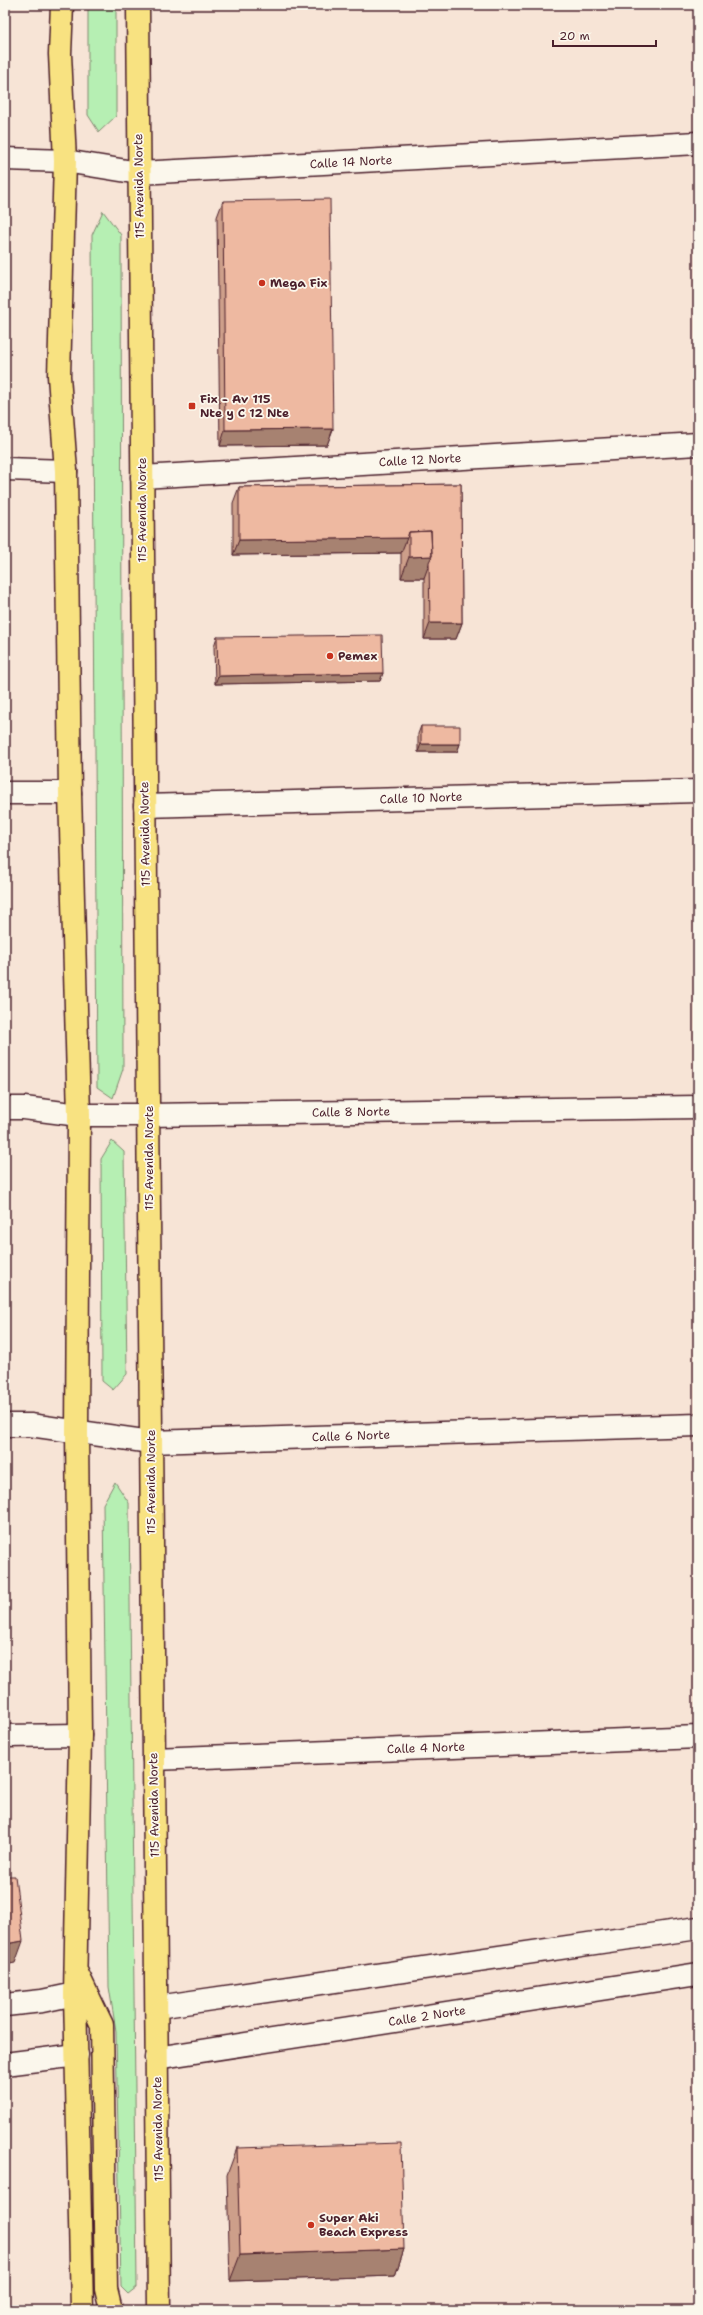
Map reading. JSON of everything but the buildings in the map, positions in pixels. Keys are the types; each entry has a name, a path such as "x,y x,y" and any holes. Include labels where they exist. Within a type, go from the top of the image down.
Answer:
{"main road":[{"path":"62,5 60,54 65,161 59,376 66,471 70,793 79,1115 77,1432 80,1735 75,1994 82,2310"},
{"name":"115 Avenida Norte","path":"138,5 157,2007 156,2058 160,2310"},
{"path":"76,1970 102,2025 106,2289 112,2310"}],"street":[{"name":"Calle 14 Norte","path":"5,159 65,161 139,173 698,143"},
{"name":"Calle 12 Norte","path":"142,477 698,444"},
{"path":"5,469 66,471"},
{"name":"Calle 10 Norte","path":"145,806 698,791"},
{"path":"5,793 70,793"},
{"name":"Calle 8 Norte","path":"5,1108 24,1108 79,1115 149,1115 698,1107"},
{"name":"Calle 6 Norte","path":"5,1425 30,1424 151,1442 698,1425"},
{"path":"5,1736 80,1735"},
{"name":"Calle 4 Norte","path":"154,1759 698,1737"},
{"path":"157,2007 698,1928"},
{"name":"Calle 2 Norte","path":"156,2058 698,1974"},
{"path":"5,2005 42,2001 75,1994"},
{"path":"5,2064 77,2055"}],"green space":[{"path":"88,5 116,5 116,116 99,132 88,115"},
{"path":"103,211 121,235 123,1069 113,1098 97,1087 92,235"},
{"path":"112,1141 124,1152 127,1374 113,1390 102,1381 101,1159"},
{"path":"115,1482 129,1503 137,2287 128,2294 121,2287 116,2031 109,1987 103,1504"}],"place":[{"name":"Mega Fix","path":"262,283"},
{"name":"Fix - Av 115 Nte y C 12 Nte","path":"192,406"},
{"name":"Pemex","path":"330,656"},
{"name":"Super Aki Beach Express","path":"311,2225"}]}
